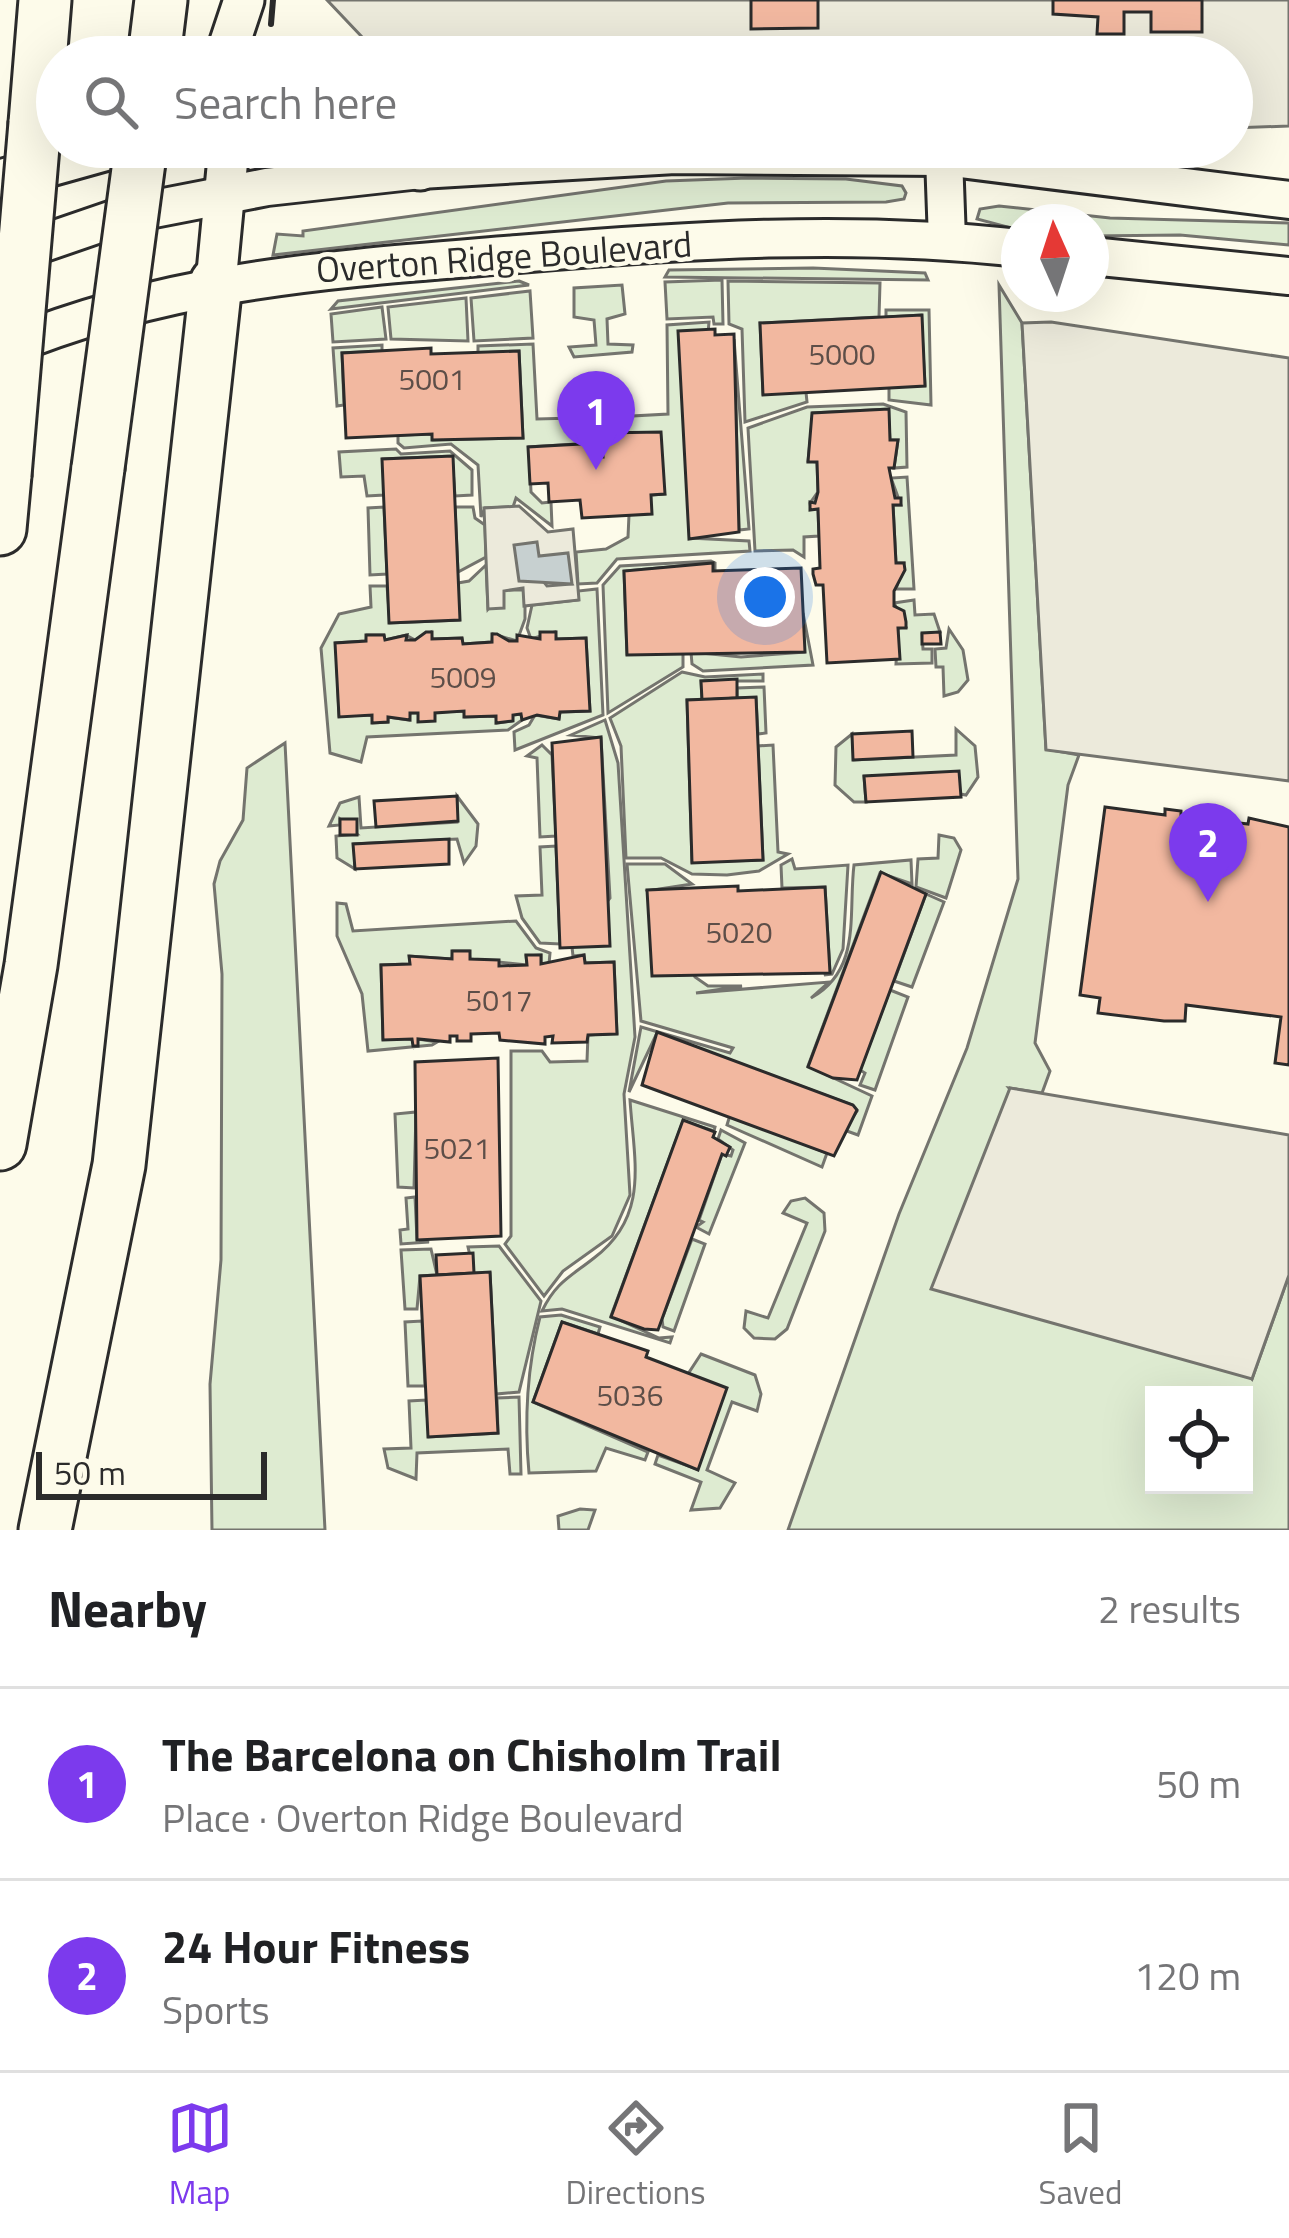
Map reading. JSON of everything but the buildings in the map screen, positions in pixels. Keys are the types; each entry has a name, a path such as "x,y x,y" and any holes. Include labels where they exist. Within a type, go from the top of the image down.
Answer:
{"highway":[{"path":"42,36 45,0"},
{"path":"157,36 161,0"},
{"path":"0,529 36,111"},
{"path":"0,1144 31,965 138,168"},
{"path":"46,1530 118,1165 217,283"}],"main road":[{"path":"233,36 246,0"},
{"path":"242,36 246,0"},
{"path":"246,0 254,36"},
{"path":"0,181 45,168"},
{"path":"217,283 227,168"},
{"path":"415,168 420,170"}],"street":[{"path":"0,258 128,214 224,194 454,168"},
{"path":"944,168 947,240"},
{"path":"1026,168 1289,200"},
{"name":"Overton Ridge Boulevard","path":"0,350 136,301 217,283 708,240 947,240 1001,246"},
{"path":"1109,258 1289,276"}],"green space":[{"path":"846,179 902,186 906,193 904,199 886,202 728,203 273,255 277,234 303,236 303,231 666,181"},
{"path":"1001,206 1001,225 977,219 980,209"},
{"path":"1109,218 1289,223 1289,245 1180,235 1109,236"},
{"path":"813,268 925,273 928,280 665,277 669,270"},
{"path":"722,280 723,324 714,324 713,317 667,319 665,282"},
{"path":"519,281 529,285 331,309 338,301"},
{"path":"728,281 880,283 879,317 760,323 763,394 806,392 807,402 745,422 742,329 729,324"},
{"path":"622,285 625,314 607,319 608,344 633,345 632,352 574,357 569,347 596,345 594,320 574,317 574,288"},
{"path":"999,285 1001,312 1015,312 1022,323 1046,749 1079,755 1068,785 1035,1043 1050,1071 1042,1093 1009,1088 1252,1379 1289,1275 1289,1530 788,1530 899,1214 967,1048 1018,879"},
{"path":"530,291 533,338 474,341 471,298"},
{"path":"466,298 468,341 391,339 388,307"},
{"path":"382,307 386,339 333,342 331,314"},
{"path":"886,310 929,310 931,405 889,400 889,387 925,385 921,315 886,317"},
{"path":"709,322 690,538 749,541 750,551 617,559 597,583 578,584 576,552 606,549 628,537 629,515 651,495 664,494 619,432 602,433 603,457 595,457 596,418 668,414 667,325"},
{"path":"734,339 749,529 739,530"},
{"path":"533,344 537,419 575,418 577,444 529,447 531,492 542,503 551,502 552,526 516,498 513,507 485,508 481,517 478,465 451,444 404,448 398,443 398,435 432,434 433,440 523,438 519,351 478,353 478,346"},
{"path":"382,345 382,351 342,353 344,405 337,406 333,348"},
{"path":"883,404 906,412 907,467 894,468 898,440 890,440 888,409 813,413 808,461 817,462 818,492 810,503 811,509 818,509 819,536 804,537 804,557 793,550 755,551 748,428 807,407"},
{"path":"396,449 401,454 450,451 472,470 472,495 455,496 452,456 383,459 384,495 367,496 364,476 341,477 339,452"},
{"path":"907,477 914,589 896,589 904,563 896,563 893,505 901,505 891,478"},
{"path":"384,507 387,574 370,575 368,508"},
{"path":"455,507 473,507 475,518 485,525 486,557 458,572"},
{"path":"711,561 715,563 715,571 712,563 624,571 627,654 683,652 683,667 608,713 603,585 620,566"},
{"path":"486,565 488,609 504,590 525,590 525,619 517,641 493,634 492,642 463,644 462,638 432,639 431,632 415,640 406,635 385,640 384,635 367,635 366,641 336,643 339,716 372,715 373,723 388,722 388,717 409,720 410,713 464,711 465,717 496,716 497,723 521,714 522,720 508,730 367,737 361,762 330,753 321,648 339,614 371,607 370,586 387,586 390,623 459,620 458,583 469,581"},
{"path":"597,589 603,715 515,750 514,732 529,725 535,715 559,719 560,712 590,711 586,638 556,639 555,632 531,639 527,628 532,605 578,600 578,591"},
{"path":"914,600 915,615 934,614 940,632 922,634 923,649 932,649 932,663 896,664 898,628 906,627 894,603"},
{"path":"803,613 813,665 703,671 692,664 691,652 741,657 804,652"},
{"path":"949,629 963,650 968,680 958,692 944,696 943,667 936,667 935,649 946,648"},
{"path":"682,672 705,677 763,674 763,681 701,681 702,700 687,700 692,862 763,860 758,746 773,745 778,852 788,854 759,871 692,874 661,858 626,858 621,746 610,718"},
{"path":"764,687 766,733 758,734 756,698 737,698 737,688"},
{"path":"605,720 618,763 635,1037 624,1094 630,1195 612,1236 563,1271 544,1296 505,1244 511,1236 511,1051 542,1051 550,1062 587,1061 588,1035 617,1033 614,962 585,963 584,955 573,956 572,947 610,898 601,738 571,735"},
{"path":"956,729 975,746 978,777 966,795 864,777 866,802 854,802 835,785 836,747 852,734 854,760 956,755"},
{"path":"285,743 325,1530 212,1530 210,1384 221,1260 222,974 214,884 220,861 243,820 247,768"},
{"path":"542,745 552,755 556,836 540,837 537,758 527,756"},
{"path":"457,796 478,824 476,846 464,863 457,839 354,844 355,869 337,858 336,836 357,834 340,819 340,825 329,826 340,803 359,797 361,828 457,822"},
{"path":"939,835 954,838 961,850 946,898 916,887 918,859 938,858"},
{"path":"556,846 560,944 540,943 522,918 516,896 542,895 540,847"},
{"path":"792,859 795,869 848,865 843,949 832,974 824,975 830,972 825,887 782,888 781,865"},
{"path":"911,860 912,884 880,873 808,1066 872,1096 858,1135 844,1130 857,1111 852,1105 657,1033 629,1092 641,1027 730,1053 733,1048 641,1021 627,864 665,864 692,884 647,891 695,977 708,986 742,986 696,993 829,982 811,998 827,986 845,957 854,865"},
{"path":"926,894 944,902 912,987 894,981"},
{"path":"337,903 346,904 353,931 516,921 536,948 550,953 549,964 541,964 541,955 526,956 527,965 470,959 469,951 453,951 452,959 410,956 410,964 381,965 383,1039 412,1039 414,1046 418,1039 437,1042 432,1045 368,1051 362,994 337,936"},
{"path":"890,990 908,997 875,1090 860,1085 865,1073 860,1070"},
{"path":"630,1100 715,1127 714,1131 683,1121 611,1316 659,1338 672,1337 670,1343 562,1309 542,1311 558,1286 612,1242 624,1224 635,1166"},
{"path":"416,1112 414,1188 398,1187 395,1114"},
{"path":"730,1115 827,1153 822,1167 727,1125"},
{"path":"721,1130 745,1143 709,1234 696,1227 703,1222 699,1220 722,1154 731,1156 733,1150 718,1139"},
{"path":"415,1197 417,1239 429,1242 401,1244 400,1230 408,1229 406,1198"},
{"path":"805,1198 824,1213 825,1231 787,1329 775,1339 754,1338 744,1328 746,1311 768,1318 807,1223 783,1213 791,1201"},
{"path":"692,1239 705,1244 674,1331 663,1327 662,1319"},
{"path":"499,1246 541,1301 519,1392 496,1394 490,1273 474,1273 468,1247"},
{"path":"431,1249 437,1275 420,1276 417,1309 405,1309 401,1250"},
{"path":"561,1315 600,1327 598,1334 562,1322 533,1402 648,1452 645,1460 606,1448 596,1471 529,1473 528,1394 536,1336 540,1317"},
{"path":"422,1321 425,1386 408,1386 405,1322"},
{"path":"701,1354 755,1375 761,1394 757,1411 732,1402 707,1470 735,1483 720,1508 691,1510 701,1482 655,1464 658,1455 697,1469 688,1374"},
{"path":"519,1397 521,1474 510,1474 508,1449 417,1453 416,1479 388,1468 384,1449 411,1448 409,1401 426,1400 429,1437 498,1433 497,1398"},
{"path":"595,1510 588,1530 559,1530 558,1516"}],"shaded area":[{"path":"327,0 1289,0 1289,126 1253,127 1253,36 361,36"},
{"path":"1051,322 1289,358 1289,781 1046,750 1022,323"},
{"path":"519,506 548,532 573,529 579,600 524,606 523,588 504,591 504,608 488,609 484,508","holes":["514,545 539,556 571,584 547,586"]},
{"path":"537,542 539,556 568,553 572,584 519,581 514,545"},
{"path":"1010,1088 1289,1135 1289,1275 1252,1379 931,1289"}],"wall":[{"path":"271,24 273,0"}],"place":[{"name":"The Barcelona on Chisholm Trail","path":"596,470"},
{"name":"24 Hour Fitness","path":"1208,902"}]}
